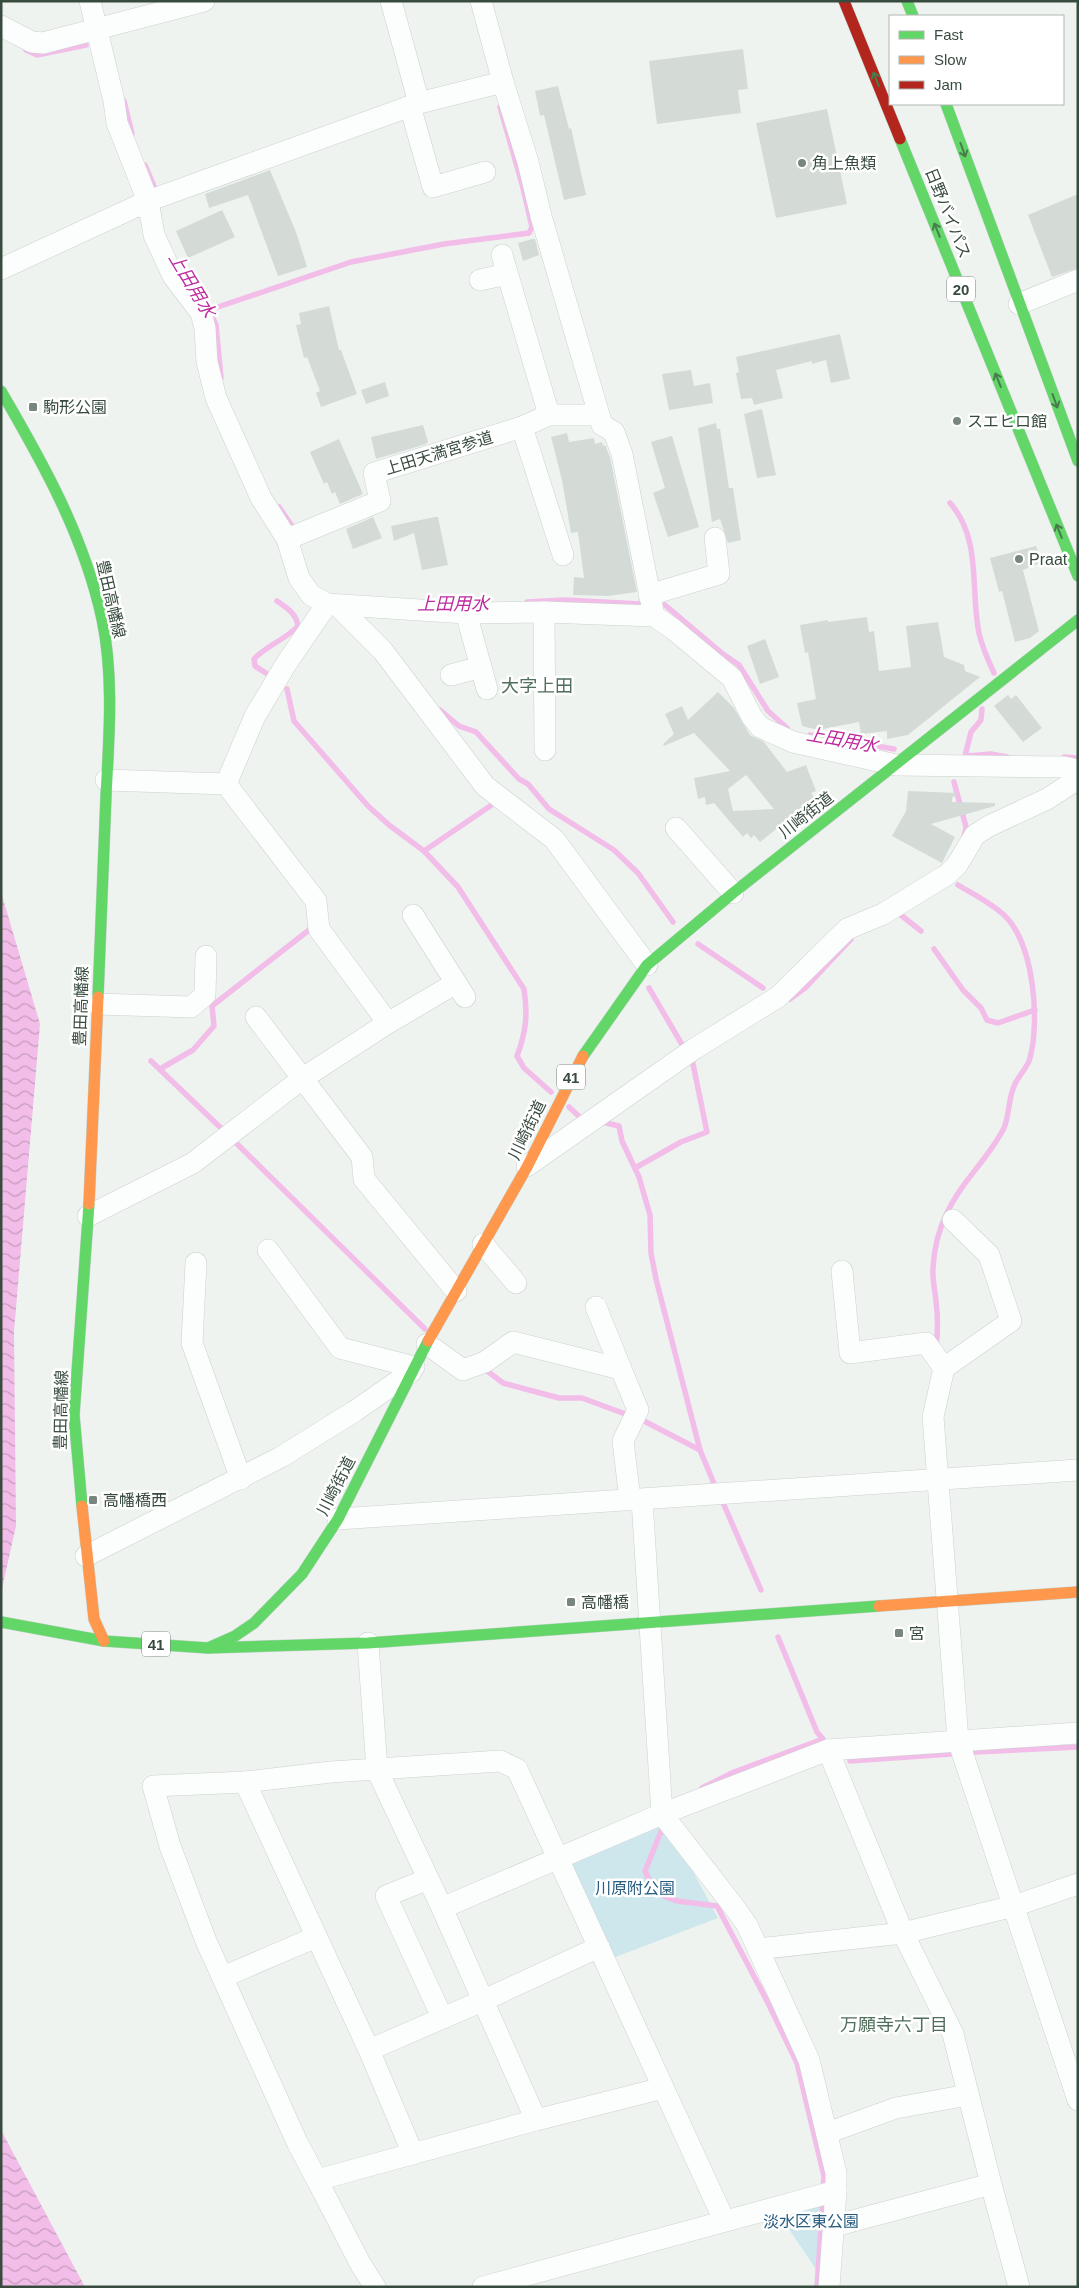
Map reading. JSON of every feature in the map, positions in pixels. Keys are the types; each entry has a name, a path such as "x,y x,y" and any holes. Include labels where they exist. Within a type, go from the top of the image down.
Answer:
{"main road":[{"name":"日野バイパス","path":"844,1 1078,576"},
{"path":"907,1 913,15"},
{"path":"946,105 1078,461"},
{"name":"豊田高幡線","path":"1,391 23,428 66,513 82,551 94,586 102,621 107,659 109,738 88,1216 74,1416 86,1556 94,1619 104,1641"},
{"name":"川崎街道","path":"104,1641 208,1648 235,1636 254,1623 286,1592 318,1552 338,1519 413,1369 527,1166 577,1065 647,966 733,893 1078,620"},
{"path":"208,1648 368,1643 1078,1592"},
{"name":"41","path":"1,1622 104,1641"}],"street":[{"path":"90,1 114,101 117,123 148,201 154,235 172,276 201,313 205,328 208,362 216,398 261,498 287,539 299,578 311,595 332,605 383,651 485,786 554,839 647,966"},
{"path":"1,26 32,42 43,43 97,30 181,4 204,1"},
{"path":"391,1 433,187 485,172"},
{"path":"481,1 602,425 614,432 622,454 654,616"},
{"path":"1,269 148,201 415,105 503,82"},
{"path":"480,280 504,264 549,415"},
{"path":"1019,304 1078,280"},
{"name":"上田天満宮参道","path":"287,539 380,501 374,472 522,427 549,415 599,415"},
{"path":"522,427 563,555"},
{"path":"649,596 719,574 715,538"},
{"path":"332,605 466,613 544,612 654,616 673,629 732,678 752,717 760,727 793,742 896,765 1064,767 1078,770"},
{"path":"226,784 255,716 286,664 332,605"},
{"path":"544,612 546,750"},
{"path":"466,613 487,690"},
{"path":"451,675 481,667"},
{"path":"527,1166 694,1049 778,997 847,929 883,914 948,874 975,835 989,826 1047,799 1078,779"},
{"path":"106,780 226,784"},
{"path":"226,784 316,901 319,929 388,1024"},
{"path":"676,828 733,893"},
{"path":"88,1216 193,1163 303,1078 388,1024 461,990 413,915"},
{"path":"97,1004 191,1007 205,995 206,956"},
{"path":"256,1017 362,1157 364,1179 456,1291"},
{"path":"953,1220 989,1255 1011,1320 944,1368 933,1417 958,1740 1078,2100"},
{"path":"483,1244 516,1283"},
{"path":"268,1250 340,1348 413,1369"},
{"path":"196,1263 192,1343 241,1479"},
{"path":"842,1270 850,1353 926,1343 944,1368"},
{"path":"596,1307 638,1410 623,1441 636,1500 650,1622 662,1814 736,1908 747,1926 808,2060 836,2173 829,2287"},
{"path":"427,1344 464,1370 485,1362 513,1342 621,1368"},
{"path":"86,1556 241,1479 355,1411 413,1369"},
{"path":"338,1519 1078,1470"},
{"path":"368,1643 377,1770 442,1908 536,2120"},
{"path":"442,1908 662,1814 828,1750 958,1740 1078,1734"},
{"path":"828,1750 903,1933 953,2034 1019,2287"},
{"path":"375,2287 361,2265 297,2142 206,1941 170,1846 152,1786 245,1782 331,1772 500,1761 517,1769 724,2220"},
{"path":"245,1782 369,2050 413,2154"},
{"path":"428,1880 386,1896 442,2017"},
{"path":"758,1949 903,1933 1014,1906 1078,1884"},
{"path":"223,1977 316,1937"},
{"path":"369,2050 599,1947"},
{"path":"318,2180 536,2120 663,2088"},
{"path":"827,2133 896,2108 968,2095"},
{"path":"834,2226 991,2184"},
{"path":"483,2287 836,2191"}],"green space":[{"name":"川原附公園","path":"662,1814 718,1918 605,1961 559,1858"},
{"name":"淡水区東公園","path":"836,2191 828,2287 774,2207"}],"water":[{"path":"1,892 40,1024 14,1332 16,1526 1,1593"},
{"path":"1,2130 85,2287 1,2287"}],"building":[{"path":"743,49 748,89 738,90 741,113 657,124 649,61"},
{"path":"558,86 569,129 571,128 586,195 564,200 544,115 540,116 535,91"},
{"name":"角上魚類","path":"827,109 847,204 776,218 756,123"},
{"path":"270,170 296,232 307,267 278,276 248,195 209,208 205,194"},
{"path":"1078,194 1078,268 1052,277 1028,215"},
{"path":"222,210 235,237 188,258 176,231"},
{"path":"535,239 539,255 523,261 518,243"},
{"path":"329,306 339,350 341,350 357,394 321,407 316,393 320,391 307,357 304,358 296,325 301,324 299,313"},
{"path":"840,334 850,379 831,383 826,360 812,364 812,361 776,370 783,398 754,405 752,398 741,399 736,373 739,372 736,357"},
{"path":"691,370 694,386 710,383 713,403 669,410 662,374"},
{"path":"385,382 389,396 366,404 361,390"},
{"path":"762,409 776,475 757,478 744,414"},
{"path":"716,423 717,429 720,429 729,488 733,488 741,540 728,543 720,519 712,522 698,428"},
{"path":"423,425 428,442 426,444 376,459 371,437"},
{"path":"567,433 569,442 594,438 595,444 602,442 603,446 605,445 610,457 637,592 608,596 573,595 574,577 584,578 578,532 571,533 562,480 551,437"},
{"path":"672,436 699,527 668,537 653,493 665,488 651,442"},
{"path":"339,439 363,494 340,504 335,492 332,494 327,482 324,484 310,452"},
{"path":"373,517 382,538 353,549 346,529"},
{"path":"438,517 448,565 422,570 414,533 394,541 391,526"},
{"path":"1036,546 1042,562 1023,570 1039,631 1030,638 1015,642 1002,591 999,592 990,558"},
{"path":"867,617 869,632 874,631 879,671 911,667 906,626 938,622 944,657 964,665 965,671 980,677 908,735 887,739 887,731 861,734 859,722 818,730 802,726 797,703 816,699 808,652 805,653 800,625 828,620 828,622"},
{"path":"765,639 779,677 760,684 747,646"},
{"path":"718,692 734,708 750,735 764,742 787,772 806,765 816,791 811,793 820,804 782,832 779,827 760,842 754,835 751,838 747,833 743,837 714,803 706,805 705,797 698,799 694,778 730,771 694,733 664,746 663,744 674,734 665,714 682,706 688,720","holes":["746,775 774,809 733,811 728,789"]},
{"path":"1008,695 1011,699 1016,695 1042,728 1023,742 994,706"},
{"path":"908,791 958,793 952,798 952,802 995,803 995,806 931,824 955,837 942,863 892,836 906,811"}],"waterway":[{"name":"上田用水","path":"26,50 37,55 86,45"},
{"name":"上田用水","path":"124,101 132,134"},
{"path":"209,310 351,262 444,244 529,233 532,227 500,107"},
{"name":"上田用水","path":"145,165 154,186"},
{"name":"上田用水","path":"211,314 216,325 221,378"},
{"path":"950,503 960,517 967,532 971,548 979,633 983,648 994,673"},
{"name":"上田用水","path":"279,507 292,526"},
{"name":"上田用水","path":"527,602 565,600 641,604"},
{"path":"269,675 255,666 254,659 298,626 293,614 277,601"},
{"name":"上田用水","path":"665,605 723,654 739,665 768,711 787,728"},
{"path":"287,689 294,721 368,806 389,825 424,851 458,887 524,989 525,1023 517,1056 524,1068 551,1092"},
{"path":"965,756 971,732 981,720 982,709"},
{"path":"440,710 459,726 476,732 519,779 528,784 549,809 614,850 638,873 673,922"},
{"name":"上田用水","path":"810,735 894,749"},
{"name":"上田用水","path":"967,756 991,754 1007,757"},
{"name":"上田用水","path":"1064,757 1078,758"},
{"path":"954,782 966,827 964,838"},
{"path":"424,851 496,802"},
{"path":"936,1347 937,1307 933,1272 934,1254 939,1232 953,1202 967,1180 991,1150 1004,1128 1013,1089 1030,1058 1034,1024 1032,984 1023,945 1015,929 995,907 958,885"},
{"path":"897,912 921,931"},
{"path":"160,1069 193,1050 214,1026 212,1006 312,926"},
{"path":"790,999 805,988 851,939"},
{"path":"698,944 763,988"},
{"path":"934,949 963,990 981,1008 987,1020 998,1023 1035,1010"},
{"path":"649,988 684,1048"},
{"path":"635,1168 681,1142 707,1132 692,1059"},
{"path":"151,1061 222,1129"},
{"path":"569,1107 583,1120"},
{"path":"602,1122 619,1126 622,1141 639,1177 650,1215 651,1253 656,1279 700,1450 715,1486"},
{"path":"234,1141 425,1329"},
{"path":"486,1370 503,1383 559,1398 582,1398 628,1415"},
{"path":"642,1420 700,1450"},
{"path":"724,1505 761,1590"},
{"path":"702,1788 734,1772 823,1739 817,1732 778,1637"},
{"path":"975,1752 1078,1747"},
{"path":"850,1761 951,1754"},
{"path":"664,1824 645,1871 655,1893 677,1901 717,1906 797,2063 824,2176 823,2190"},
{"path":"817,2287 823,2199"}],"traffic: fast":[{"path":"907,1 913,15"},
{"path":"946,105 1078,461"},
{"path":"900,139 1078,576"},
{"path":"1,391 47,473 73,529 85,558 94,588 106,641 109,685 109,730 98,997"},
{"path":"583,1056 647,965 733,893 1078,620"},
{"path":"82,1506 74,1415 89,1204"},
{"path":"1,1622 104,1641 208,1648 235,1636 254,1623 302,1574 338,1519 428,1341"},
{"path":"208,1648 368,1643 879,1606"}],"traffic: slow":[{"path":"89,1204 98,997"},
{"path":"428,1341 527,1167 583,1056"},
{"path":"82,1506 94,1619 104,1641"},
{"path":"879,1606 1078,1592"}],"traffic: jam":[{"path":"844,1 900,139"}],"place":[{"name":"角上魚類","path":"802,163"},
{"name":"駒形公園","path":"33,407"},
{"name":"スエヒロ館","path":"957,421"},
{"name":"Praat","path":"1019,559"},
{"name":"高幡橋西","path":"93,1500"},
{"name":"高幡橋","path":"571,1602"},
{"name":"宮","path":"899,1633"}],"district":[{"name":"大字上田","path":"537,686"},
{"name":"万願寺六丁目","path":"894,2025"}]}
